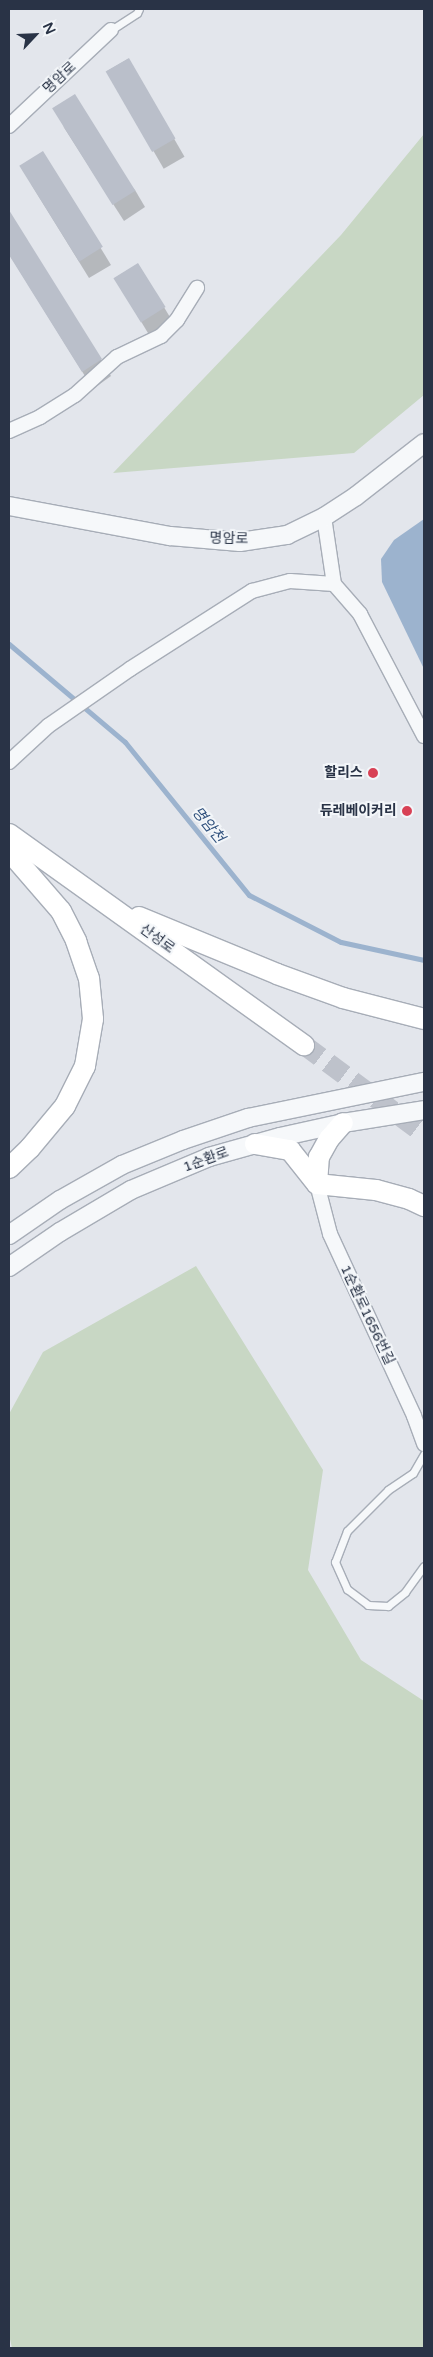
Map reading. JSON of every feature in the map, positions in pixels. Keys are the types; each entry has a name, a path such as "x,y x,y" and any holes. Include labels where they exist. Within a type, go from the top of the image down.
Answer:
{"main road":[{"name":"산성로","path":"9,834 304,1046"},
{"path":"9,851 61,911 76,941 89,978 93,1019 85,1066 65,1106 30,1148 9,1168"},
{"path":"110,905 277,974 344,998 424,1019"},
{"path":"317,1184 319,1157 329,1139 343,1123"},
{"path":"255,1144 290,1150 317,1184 376,1190 409,1199 424,1206"}],"street":[{"name":"명암로","path":"9,126 111,30"},
{"path":"9,431 40,417 75,395 117,357 160,336 177,320 197,288"},
{"name":"명암로","path":"9,506 170,536 240,542 287,535 324,517 356,496 424,443"},
{"path":"324,517 334,584 360,614 424,736"},
{"path":"9,762 48,726 130,669 252,591 290,581 334,584"},
{"name":"1순환로","path":"9,1235 60,1200 122,1165 183,1140 248,1118 424,1082"},
{"name":"1순환로","path":"9,1267 60,1232 131,1190 209,1157 343,1123 424,1110"},
{"name":"1순환로1656번길","path":"317,1184 330,1234 414,1416 424,1444"}],"lane":[{"path":"111,30 139,9"},
{"path":"424,1454 413,1473 388,1490 347,1531 335,1562 347,1589 368,1605 388,1606 405,1592 424,1566"}],"green space":[{"path":"424,134 424,395 354,453 113,473 341,235"},
{"path":"196,1266 323,1470 308,1570 361,1660 424,1701 424,2348 12,2348 9,2335 9,1414 43,1352"}],"water":[{"path":"424,519 424,669 382,582 381,559 394,540"}],"building":[{"path":"129,58 176,139 152,152 106,72"},
{"path":"75,94 135,191 113,205 52,108"},
{"path":"43,151 103,247 79,262 19,166"},
{"path":"9,210 102,359 82,372 9,255"},
{"path":"138,263 166,307 141,322 113,278"}],"waterway":[{"name":"명암천","path":"9,644 125,742 249,895 341,942 424,960"}],"tunnel":[{"path":"304,1045 424,1134"}],"place":[{"name":"할리스","path":"373,773"},
{"name":"듀레베이커리","path":"407,811"}]}
